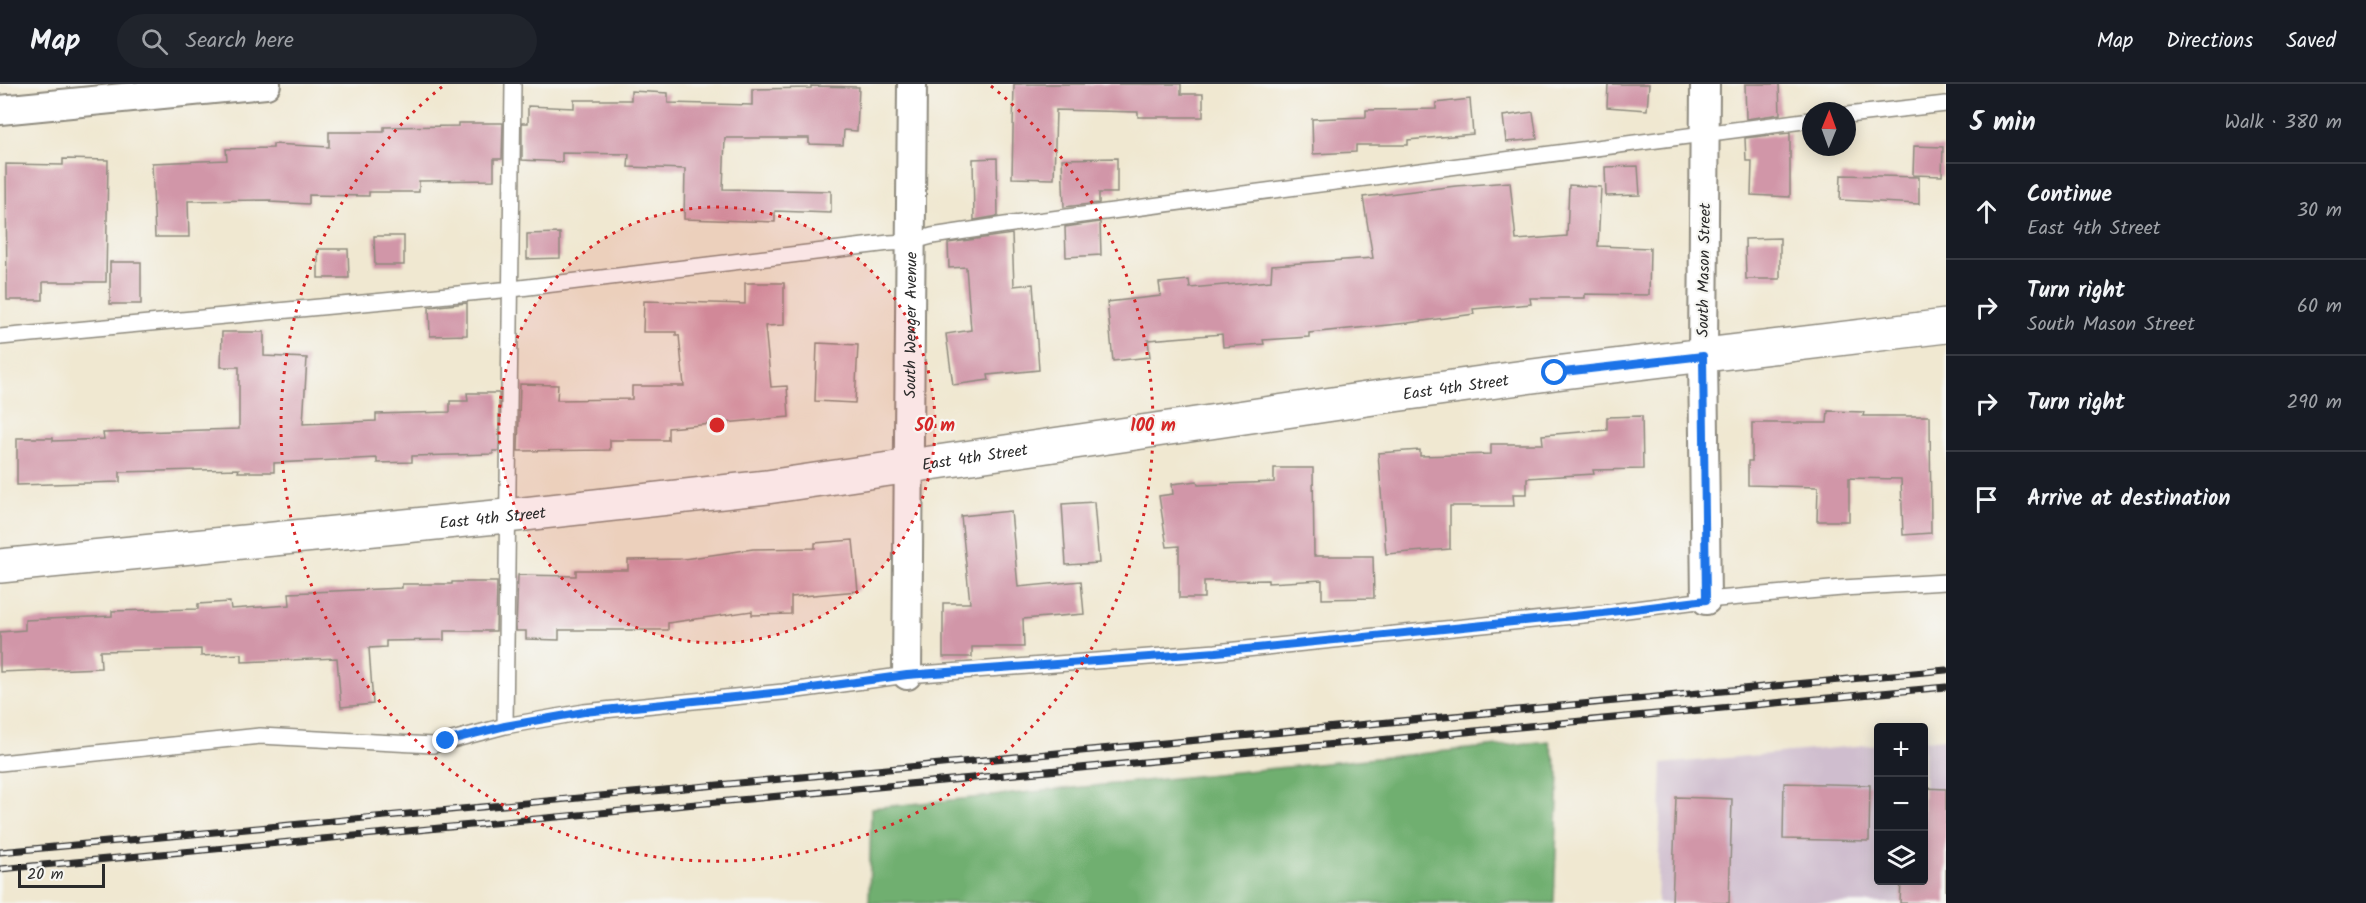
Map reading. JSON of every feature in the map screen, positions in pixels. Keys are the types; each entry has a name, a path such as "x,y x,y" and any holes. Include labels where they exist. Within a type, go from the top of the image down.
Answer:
{"street":[{"path":"0,110 266,84"},
{"name":"South Wenger Avenue","path":"907,675 912,84"},
{"name":"South Mason Street","path":"1705,84 1703,356 1706,600"},
{"name":"East 4th Street","path":"0,566 506,516 767,487 1406,393 1946,326"}],"lane":[{"path":"505,726 513,84"},
{"path":"1856,115 1946,104"},
{"path":"0,337 512,289 909,242 1005,225 1802,121"},
{"path":"0,763 260,736 433,745 505,726 584,712 783,692 907,675 1216,652 1603,613 1706,600 1946,582"}],"shaded area":[{"path":"1946,738 1946,903 1657,903 1662,764 1874,744 1874,885 1928,885 1928,740"}],"green space":[{"path":"1549,741 1559,774 1554,903 869,903 871,808"}],"building":[{"path":"1014,84 1181,84 1181,94 1203,94 1203,117 1138,117 1138,112 1056,110 1054,179 1012,178"},
{"path":"1608,84 1649,84 1647,110 1607,107"},
{"path":"1745,84 1779,84 1780,114 1746,119"},
{"path":"811,86 859,87 857,131 844,130 843,145 809,144 809,138 725,138 723,189 831,191 831,213 775,211 775,222 684,219 685,169 628,167 629,154 562,153 562,162 522,160 522,123 528,123 528,106 574,108 574,100 631,100 631,91 668,93 668,103 752,105 752,89 811,88"},
{"path":"1470,99 1473,134 1408,140 1408,145 1356,145 1356,152 1313,154 1312,119 1366,117 1366,110 1436,109 1436,103"},
{"path":"1533,112 1537,139 1506,142 1503,116"},
{"path":"458,123 503,123 502,159 494,159 494,180 419,181 419,192 369,192 369,196 309,195 309,204 270,202 271,200 188,201 189,237 155,237 152,163 227,160 226,149 273,148 273,144 329,147 329,132 384,132 384,127 458,126"},
{"path":"1790,133 1790,197 1751,195 1752,161 1746,161 1745,138"},
{"path":"1914,146 1943,147 1942,176 1913,175"},
{"path":"997,158 998,216 974,220 973,159"},
{"path":"1117,158 1117,193 1099,193 1099,203 1064,207 1062,159"},
{"path":"63,159 108,160 106,282 43,282 43,300 7,300 6,164 63,165"},
{"path":"1638,166 1640,195 1606,196 1605,167"},
{"path":"1841,175 1919,177 1919,204 1840,200"},
{"path":"1510,182 1516,240 1567,236 1569,185 1601,187 1598,246 1650,248 1649,295 1585,294 1585,298 1530,298 1531,304 1473,309 1474,314 1309,333 1309,337 1263,340 1264,344 1223,347 1222,334 1148,340 1150,357 1113,361 1107,302 1161,296 1159,283 1189,280 1190,288 1271,281 1272,265 1373,258 1363,197"},
{"path":"1100,222 1101,255 1066,257 1065,227"},
{"path":"560,233 560,258 527,259 527,234"},
{"path":"1012,234 1014,286 1033,284 1039,370 988,375 989,380 953,385 946,334 971,330 966,267 949,268 948,243"},
{"path":"374,236 404,236 404,265 375,265"},
{"path":"1780,238 1780,279 1746,279 1745,239"},
{"path":"318,249 348,249 349,278 318,278"},
{"path":"110,262 141,262 141,304 110,304"},
{"path":"745,283 784,283 784,325 765,326 771,387 787,386 789,417 668,428 668,440 610,440 610,450 518,451 520,384 558,385 557,400 632,399 632,386 684,386 679,335 676,335 676,332 643,332 644,301 745,304"},
{"path":"467,303 467,335 430,336 429,307"},
{"path":"222,332 264,332 264,356 307,358 303,424 376,421 376,414 450,412 450,401 468,401 467,393 499,393 499,451 493,451 493,454 412,456 412,462 377,463 377,458 274,463 274,472 238,472 239,469 120,472 120,482 17,485 17,438 53,438 53,441 104,439 103,433 239,429 239,367 221,367"},
{"path":"817,343 858,345 855,403 815,401"},
{"path":"1828,411 1864,412 1863,416 1930,416 1931,533 1903,535 1901,479 1849,478 1849,521 1817,521 1818,487 1748,485 1748,461 1752,461 1752,423 1827,423"},
{"path":"1642,416 1643,469 1593,470 1594,474 1527,478 1527,494 1513,494 1514,506 1450,506 1450,549 1386,554 1378,453 1420,450 1420,456 1491,454 1491,444 1543,444 1542,435 1607,430 1607,417"},
{"path":"1274,468 1313,468 1314,556 1373,556 1374,598 1322,599 1322,580 1268,583 1268,580 1204,581 1204,598 1179,598 1179,546 1167,547 1159,496 1173,494 1172,484 1197,481 1198,485 1274,482"},
{"path":"1094,502 1099,563 1066,565 1062,504"},
{"path":"1011,511 1018,587 1081,581 1084,614 1023,619 1024,647 972,647 972,657 943,657 943,603 970,603 961,516"},
{"path":"853,540 858,591 791,597 791,614 752,615 752,611 668,623 668,630 559,630 559,640 526,639 526,631 516,631 518,575 576,576 576,570 628,570 628,560 684,559 753,549 815,548 815,543"},
{"path":"452,582 497,582 496,631 444,631 444,640 386,641 386,647 369,648 373,704 341,707 337,658 242,662 242,654 201,656 201,649 100,651 101,668 0,672 0,632 25,630 25,620 112,616 112,611 198,609 198,604 230,602 231,609 290,605 289,593 402,588 402,584 452,584"},
{"path":"1784,783 1870,785 1869,841 1783,839"},
{"path":"1928,788 1946,789 1946,903 1900,903 1901,885 1928,885"},
{"path":"1676,797 1732,799 1729,903 1672,903"}],"railway":[{"path":"0,852 1946,670"},
{"path":"0,869 1946,687"}],"route":[{"path":"446,741 505,726 584,712 783,692 907,675 1216,652 1603,613 1706,600 1703,356 1555,373"}]}
